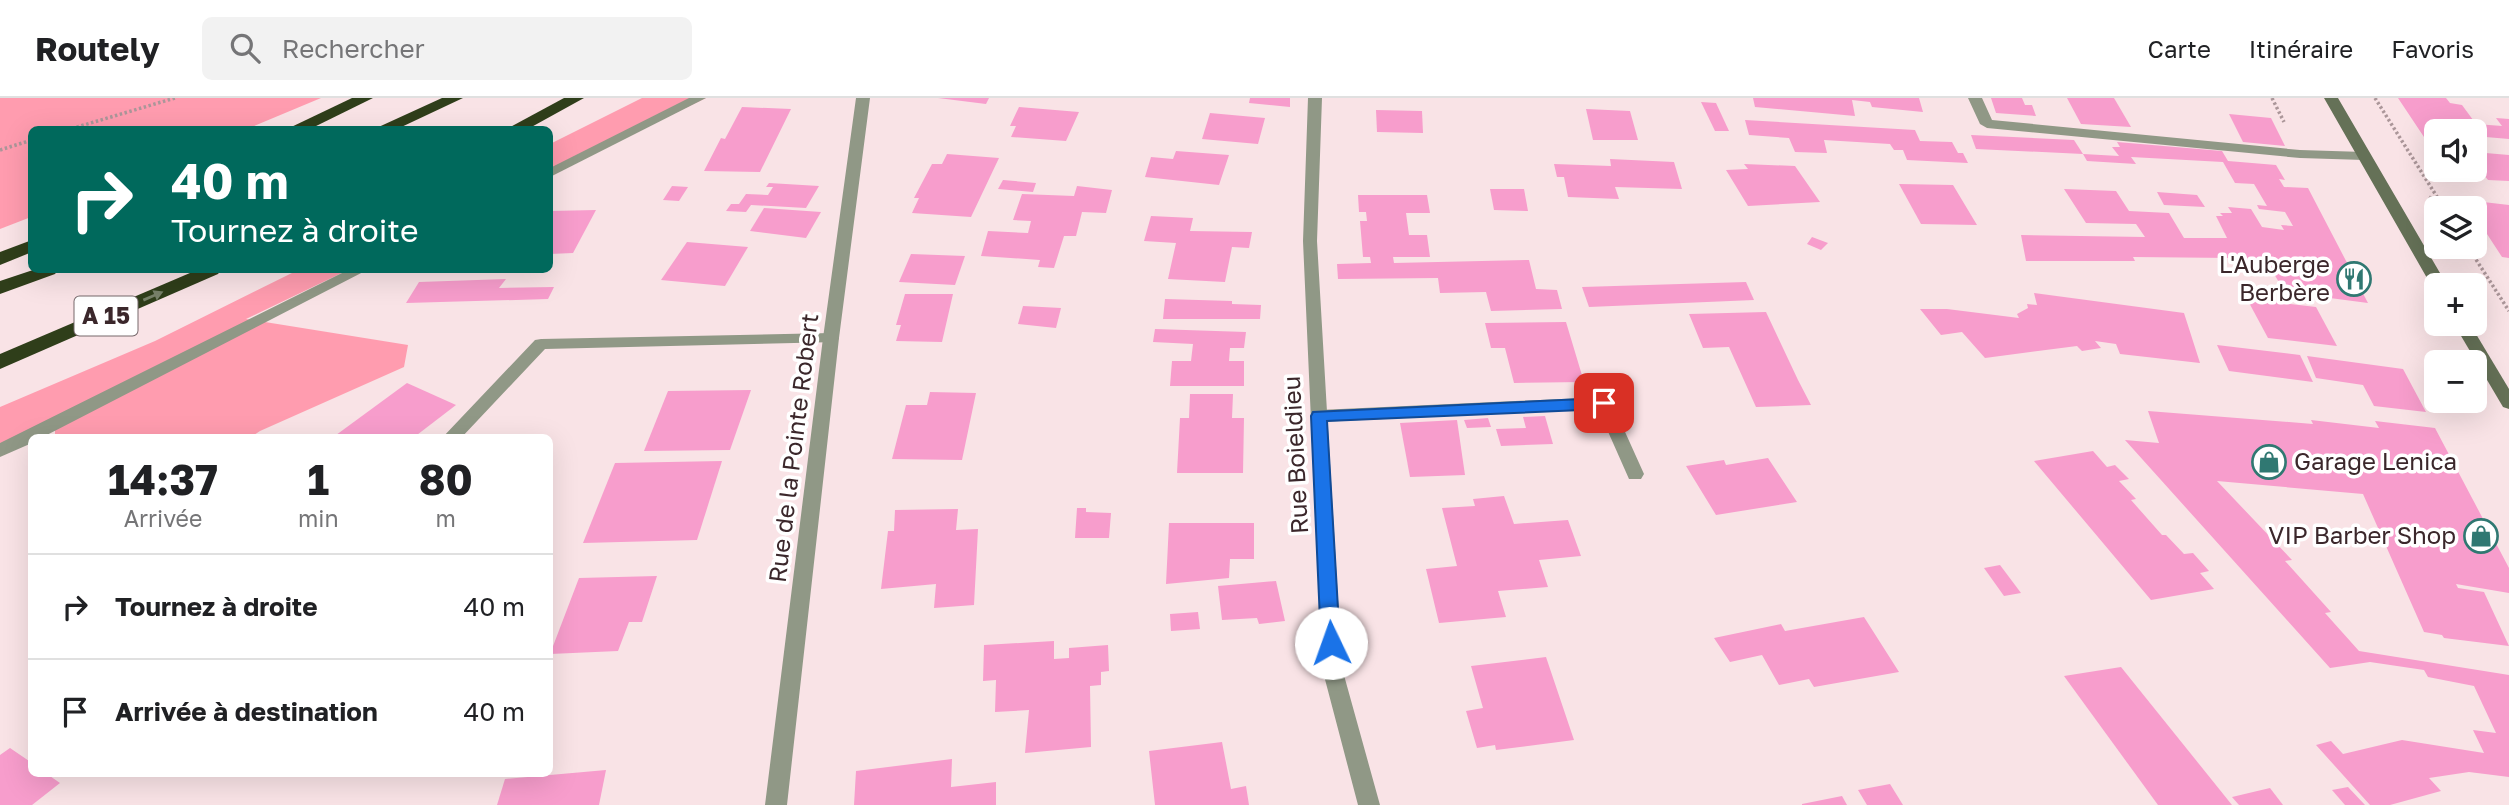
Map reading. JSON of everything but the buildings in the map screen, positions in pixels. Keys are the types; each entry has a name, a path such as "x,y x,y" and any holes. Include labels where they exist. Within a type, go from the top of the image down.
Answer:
{"highway":[{"path":"302,126 365,98"},
{"path":"389,126 455,98"},
{"path":"521,126 576,98"},
{"path":"0,259 28,247"},
{"path":"0,288 41,273"},
{"name":"A 15","path":"0,362 205,273"}],"main road":[{"path":"2331,98 2432,273"},
{"path":"2469,336 2509,403"}],"street":[{"path":"553,171 699,98"},
{"name":"Rue de la Pointe Robert","path":"776,805 831,338 863,98"},
{"name":"Rue Boieldieu","path":"1315,98 1310,241 1332,668 1369,805"},
{"path":"1975,98 1987,124 2300,154 2364,156"},
{"path":"34,434 353,273"},
{"path":"454,434 541,344 831,338"},
{"path":"1319,416 1604,403 1634,474"},
{"path":"0,451 28,437"}],"path":[{"path":"80,126 175,98"},
{"path":"2375,98 2437,196"},
{"path":"0,150 28,142"},
{"path":"2476,259 2509,311"}],"shaded area":[{"path":"0,98 321,98 254,126 28,126 28,218 0,229"},
{"path":"642,98 706,98 553,172 553,142"},
{"path":"292,273 342,273 246,319 408,345 404,367 256,434 55,434 55,422 0,446 0,407 155,341"}],"place":[{"name":"L'Auberge Berbère","path":"2354,279"},
{"name":"Garage Lenica","path":"2269,462"},
{"name":"VIP Barber Shop","path":"2481,536"}],"route":[{"path":"1331,643 1319,416 1604,403"}]}
